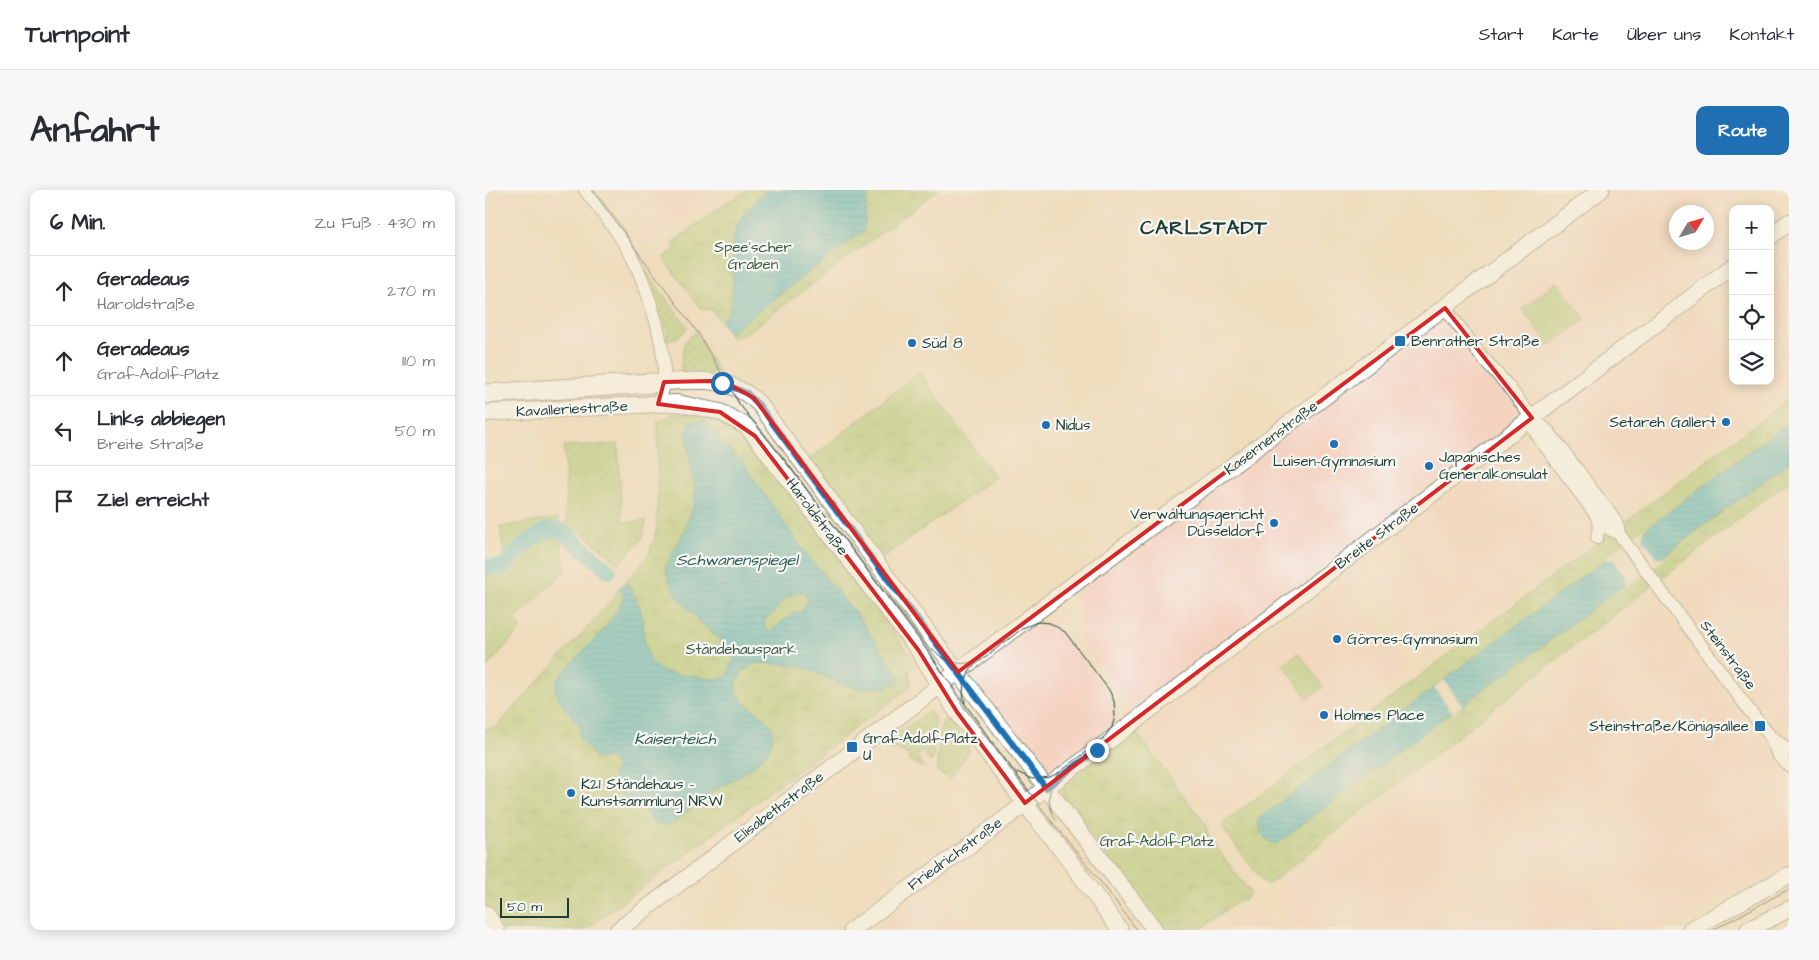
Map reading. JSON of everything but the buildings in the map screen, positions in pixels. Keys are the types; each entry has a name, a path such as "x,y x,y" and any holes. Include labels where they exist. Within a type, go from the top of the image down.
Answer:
{"highway":[{"path":"485,394 658,382"},
{"path":"485,388 509,393"},
{"path":"485,916 495,930"}],"main road":[{"name":"Kasernenstraße","path":"940,686 1601,190"},
{"path":"1774,234 1789,222"},
{"name":"Breite Straße","path":"1052,783 1729,269"},
{"name":"Haroldstraße","path":"658,382 711,381 733,387 754,398 958,672"},
{"name":"Haroldstraße","path":"658,404 677,403 709,408 727,415 746,426 907,635 929,666 940,686"},
{"name":"Kavalleriestraße","path":"485,413 658,404"},
{"path":"958,672 1052,783 1155,930"},
{"path":"940,686 957,712 1120,930"},
{"name":"Elisabethstraße","path":"618,930 940,686"},
{"name":"Friedrichstraße","path":"852,930 1052,783"},
{"path":"1690,930 1789,875"},
{"path":"1093,892 1106,903 1127,930"},
{"path":"1749,930 1789,909"}],"street":[{"path":"585,190 622,240 641,275 657,326 664,365 654,398 658,404"},
{"path":"1445,308 1532,418 1549,432 1617,522 1621,537"},
{"path":"1532,418 1539,439 1596,515 1621,537"},
{"path":"1596,515 1599,525 1597,538"},
{"name":"Steinstraße","path":"1621,537 1770,736 1778,755 1789,766"},
{"name":"Steinstraße","path":"1770,736 1789,750"}],"highlighted area":[{"path":"1445,308 1532,418 1025,803 957,712 919,651 755,436 720,412 658,404 664,382 711,381 734,387 754,398 958,672"}],"shaded area":[{"path":"608,190 721,190 644,248"},
{"path":"1615,190 1731,190 1743,205 1729,205 1729,255 1536,404 1495,349 1486,349 1458,310 1460,306"},
{"path":"1789,235 1789,389 1780,394 1772,385 1774,385 1774,245"},
{"path":"1729,278 1729,328 1708,301 1708,294"},
{"path":"1692,306 1701,306 1729,344 1729,385 1758,385 1769,402 1625,512 1617,512 1547,423 1547,417"},
{"path":"1439,320 1449,320 1516,406 1515,420 1133,711 1080,640 1076,596 1084,586"},
{"path":"1522,436 1527,436 1534,440 1596,524 1592,536 1436,654 1425,652 1360,569 1358,565 1359,558"},
{"path":"1789,504 1789,720 1767,718 1683,608 1681,590"},
{"path":"1342,577 1409,667 1358,710 1220,816 1210,815 1148,732 1147,721 1150,716 1277,627"},
{"path":"1651,607 1665,614 1789,774 1789,862 1669,930 1628,930 1490,745 1487,735 1490,729"},
{"path":"1040,627 1058,630 1064,635 1107,693 1111,703 1112,717 1104,734 1058,770 1049,772 1042,770 970,676 1031,629"},
{"path":"1474,741 1484,748 1618,930 1299,930 1277,900 1277,889"},
{"path":"938,882 972,930 874,930"},
{"path":"1261,905 1281,930 1224,930 1257,906"}],"green space":[{"name":"Spee'scher Graben","path":"748,190 938,190 751,330 735,337 731,336 711,309 704,310 700,308 663,258 676,249 673,242 722,206"},
{"path":"639,262 688,328 678,337 667,340 666,337 668,336 661,312 658,313"},
{"path":"1557,282 1585,319 1550,345 1522,309"},
{"path":"695,332 719,373 680,374 684,343"},
{"path":"919,372 995,477 882,558 809,460"},
{"path":"1789,399 1789,481 1529,680 1272,882 1268,884 1263,882 1224,830 1223,825 1226,821"},
{"name":"Ständehauspark","path":"674,414 709,416 720,419 752,442 918,665 909,671 911,686 585,930 503,930 485,905 485,729 496,728 615,597 616,592 639,568 649,552 656,532 657,520 658,421"},
{"path":"618,444 622,522 646,521 643,537 619,564 582,532 573,531 567,526 564,446"},
{"path":"558,518 565,571 515,620 522,628 485,669 485,565 505,562 500,527"},
{"path":"1299,653 1323,687 1308,698 1283,664"},
{"path":"930,711 935,718 933,759 930,762 924,751 916,756 923,767 921,767 908,760 910,756 894,748 892,751 884,747 883,743"},
{"path":"943,721 949,721 969,748 969,751 950,779 937,771 939,734"},
{"name":"Graf-Adolf-Platz","path":"1135,731 1200,817 1206,826 1209,838 1250,892 1247,898 1232,905 1199,930 1159,930 1063,796 1064,784"}],"water":[{"path":"767,190 868,190 864,231 729,333 720,322 728,313 732,302 734,237 738,223 746,211"},
{"path":"703,420 705,421 717,437 741,460 806,554 857,615 901,678 899,682 886,687 868,689 845,685 803,667 754,664 743,671 736,683 736,691 747,704 770,724 773,734 769,748 762,758 746,772 709,794 678,819 663,825 654,821 639,806 629,803 612,781 616,770 615,763 608,758 595,758 578,735 581,728 558,698 556,685 558,678 612,618 624,595 619,588 625,582 639,604 645,645 651,661 657,668 669,673 713,679 729,674 730,663 734,662 734,653 684,605 676,593 665,568 685,529 694,504 695,491 687,433 691,421 703,422","holes":["802,592 807,595 807,601 802,612 795,612 771,631 765,627 764,620 775,612 780,603 794,593"]},
{"path":"1789,422 1789,462 1278,843 1266,839 1259,827 1259,818"}],"pier":[{"path":"1643,529 1643,539 1656,556 1659,558 1662,556 1664,559 1627,586 1625,583 1626,576 1613,559 1608,560 1606,557"},
{"path":"1444,680 1462,706 1453,713 1434,687"}],"waterway":[{"path":"485,567 503,567 527,542 547,530 561,530 609,571"}],"tram line":[{"path":"592,190 698,333 740,405 787,463 918,638 1049,818 1137,930"},
{"path":"965,703 964,684 971,668 1023,628 1037,622 1050,623 1065,632 1109,690 1114,701 1115,716 1112,727 1103,739 1060,772 1050,777 1032,779 1017,772"},
{"path":"932,648 942,657 953,662 966,663 979,660"},
{"path":"1056,820 1049,801 1049,795 1052,783 1060,772"},
{"path":"1713,930 1789,889"}],"place":[{"name":"Benrather Straße","path":"1400,341"},
{"name":"Süd 8","path":"912,343"},
{"name":"Setareh Gallert","path":"1726,422"},
{"name":"Nidus","path":"1046,425"},
{"name":"Luisen-Gymnasium","path":"1334,444"},
{"name":"Japanisches Generalkonsulat","path":"1429,466"},
{"name":"Verwaltungsgericht Düsseldorf","path":"1274,523"},
{"name":"Görres-Gymnasium","path":"1337,639"},
{"name":"Holmes Place","path":"1324,715"},
{"name":"Steinstraße/Königsallee","path":"1760,726"},
{"name":"Graf-Adolf-Platz U","path":"852,747"},
{"name":"K21 Ständehaus - Kunstsammlung NRW","path":"571,793"}],"district":[{"name":"CARLSTADT","path":"1204,228"}],"route":[{"path":"722,383 747,393 754,398 876,564 1046,788 1097,750"}],"water label":[{"name":"Schwanenspiegel","path":"737,560"},
{"name":"Kaiserteich","path":"675,739"}]}
